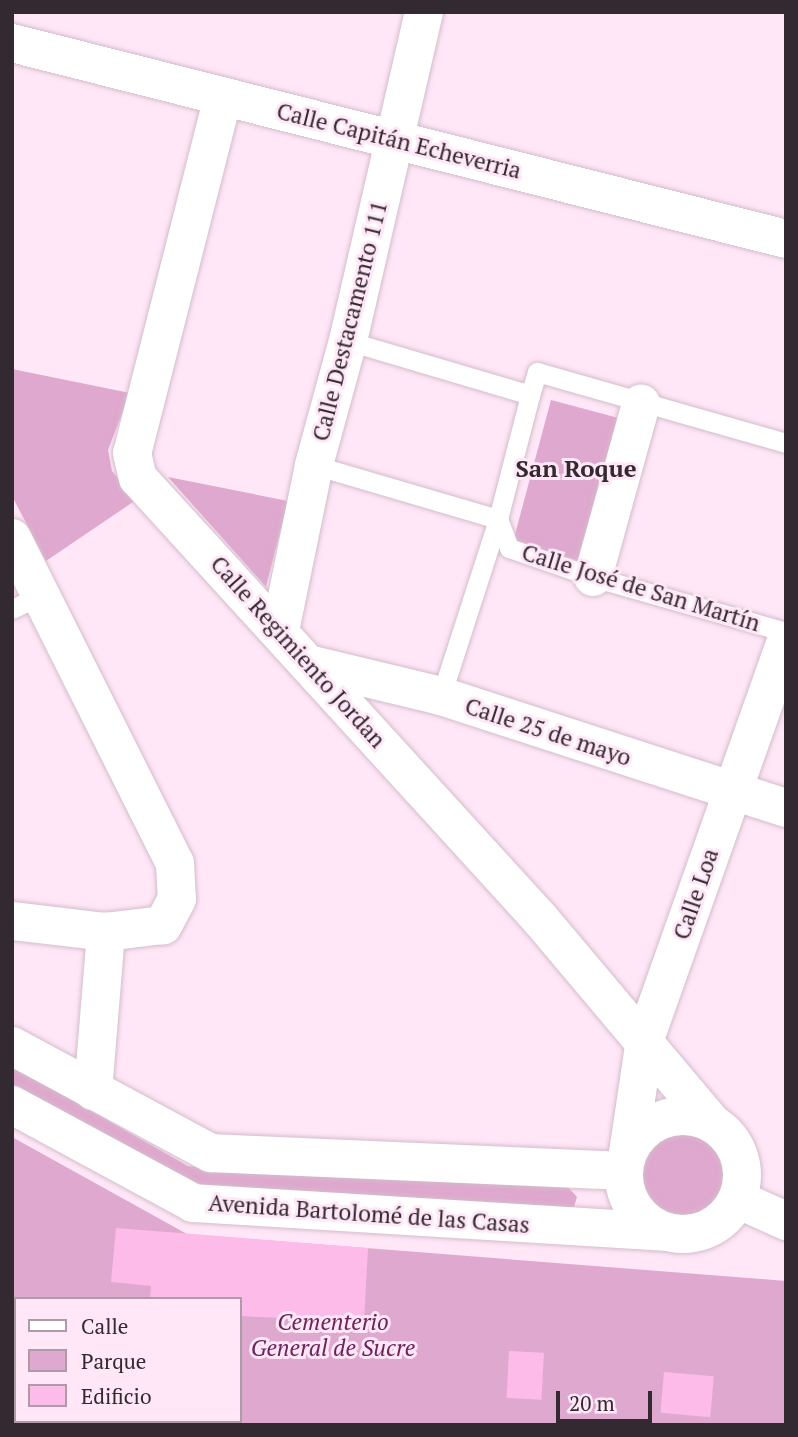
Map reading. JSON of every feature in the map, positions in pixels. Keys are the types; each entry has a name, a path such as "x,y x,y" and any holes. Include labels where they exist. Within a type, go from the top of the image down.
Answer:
{"street":[{"name":"Calle Destacamento 111","path":"280,631 314,465 348,341 424,12"},
{"name":"Calle Capitán Echeverria","path":"12,43 786,239"},
{"name":"Calle Regimiento Jordan","path":"223,97 132,453 138,478 541,920 645,1039 713,1124"},
{"path":"593,577 640,404"},
{"path":"12,538 27,602 175,863 177,899 163,925 106,932 12,921"},
{"name":"Calle Loa","path":"626,1162 645,1039 786,640"},
{"name":"Calle 25 de mayo","path":"308,664 441,696 786,808"},
{"path":"93,1091 106,932"},
{"path":"12,1046 211,1153 626,1162"},
{"name":"Avenida Bartolomé de las Casas","path":"12,1105 194,1203 666,1232"},
{"path":"675,1117 695,1117 713,1124 729,1137 738,1153 743,1171 737,1199 720,1221 704,1231 685,1234 666,1232 648,1223 634,1209 626,1191 626,1162 640,1135 656,1123 675,1117"},
{"path":"737,1199 786,1221"}],"lane":[{"path":"348,341 530,395"},
{"path":"441,696 498,519 537,372 640,404 786,443"},
{"path":"314,465 498,519"},
{"name":"Calle José de San Martín","path":"498,519 509,548 593,577 786,632"}],"green space":[{"path":"12,369 130,393 108,450 112,471 136,500 46,561 12,496"},
{"path":"551,400 618,418 579,561 513,543"},
{"path":"168,477 288,501 266,587"},
{"path":"12,1066 188,1166 568,1187 577,1197 574,1207 567,1212 211,1192 12,1090"},
{"path":"685,1129 703,1132 719,1142 729,1158 732,1176 729,1194 719,1210 703,1220 685,1223 667,1220 651,1210 641,1194 638,1176 641,1158 651,1142 667,1132"},
{"name":"Cementerio General de Sucre","path":"12,1137 187,1234 786,1281 786,1425 12,1425"}],"building":[{"path":"116,1228 368,1248 364,1322 242,1316 242,1297 150,1297 151,1286 111,1282"},
{"path":"509,1351 544,1353 541,1400 507,1398"},
{"path":"664,1372 714,1376 710,1417 660,1413"}],"district":[{"name":"San Roque","path":"576,469"}]}
